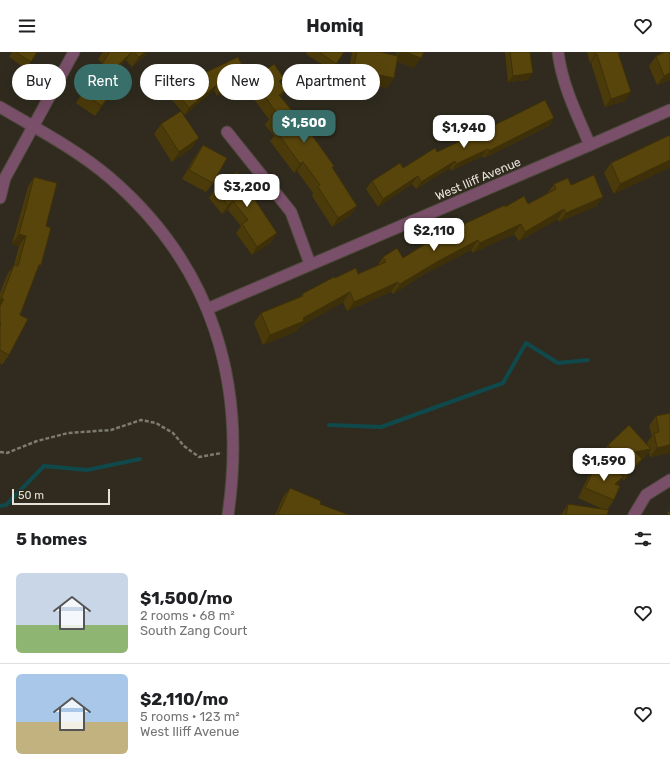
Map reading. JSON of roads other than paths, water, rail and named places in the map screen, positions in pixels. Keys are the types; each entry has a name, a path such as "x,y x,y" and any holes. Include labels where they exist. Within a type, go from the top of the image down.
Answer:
{"street":[{"path":"0,198 5,178 74,52"},
{"path":"558,52 570,99 590,145"},
{"path":"0,107 79,155 110,178 160,230 180,259 207,309 219,342 228,380 231,402 233,451 233,476 228,515"},
{"name":"West Iliff Avenue","path":"207,309 670,110"},
{"path":"227,132 291,212 310,264"},
{"path":"634,515 646,495 670,480"}],"waterway":[{"path":"329,425 381,427 503,383 526,343 558,363 588,360"},
{"path":"0,506 6,505 44,466 87,470 140,459"}]}
